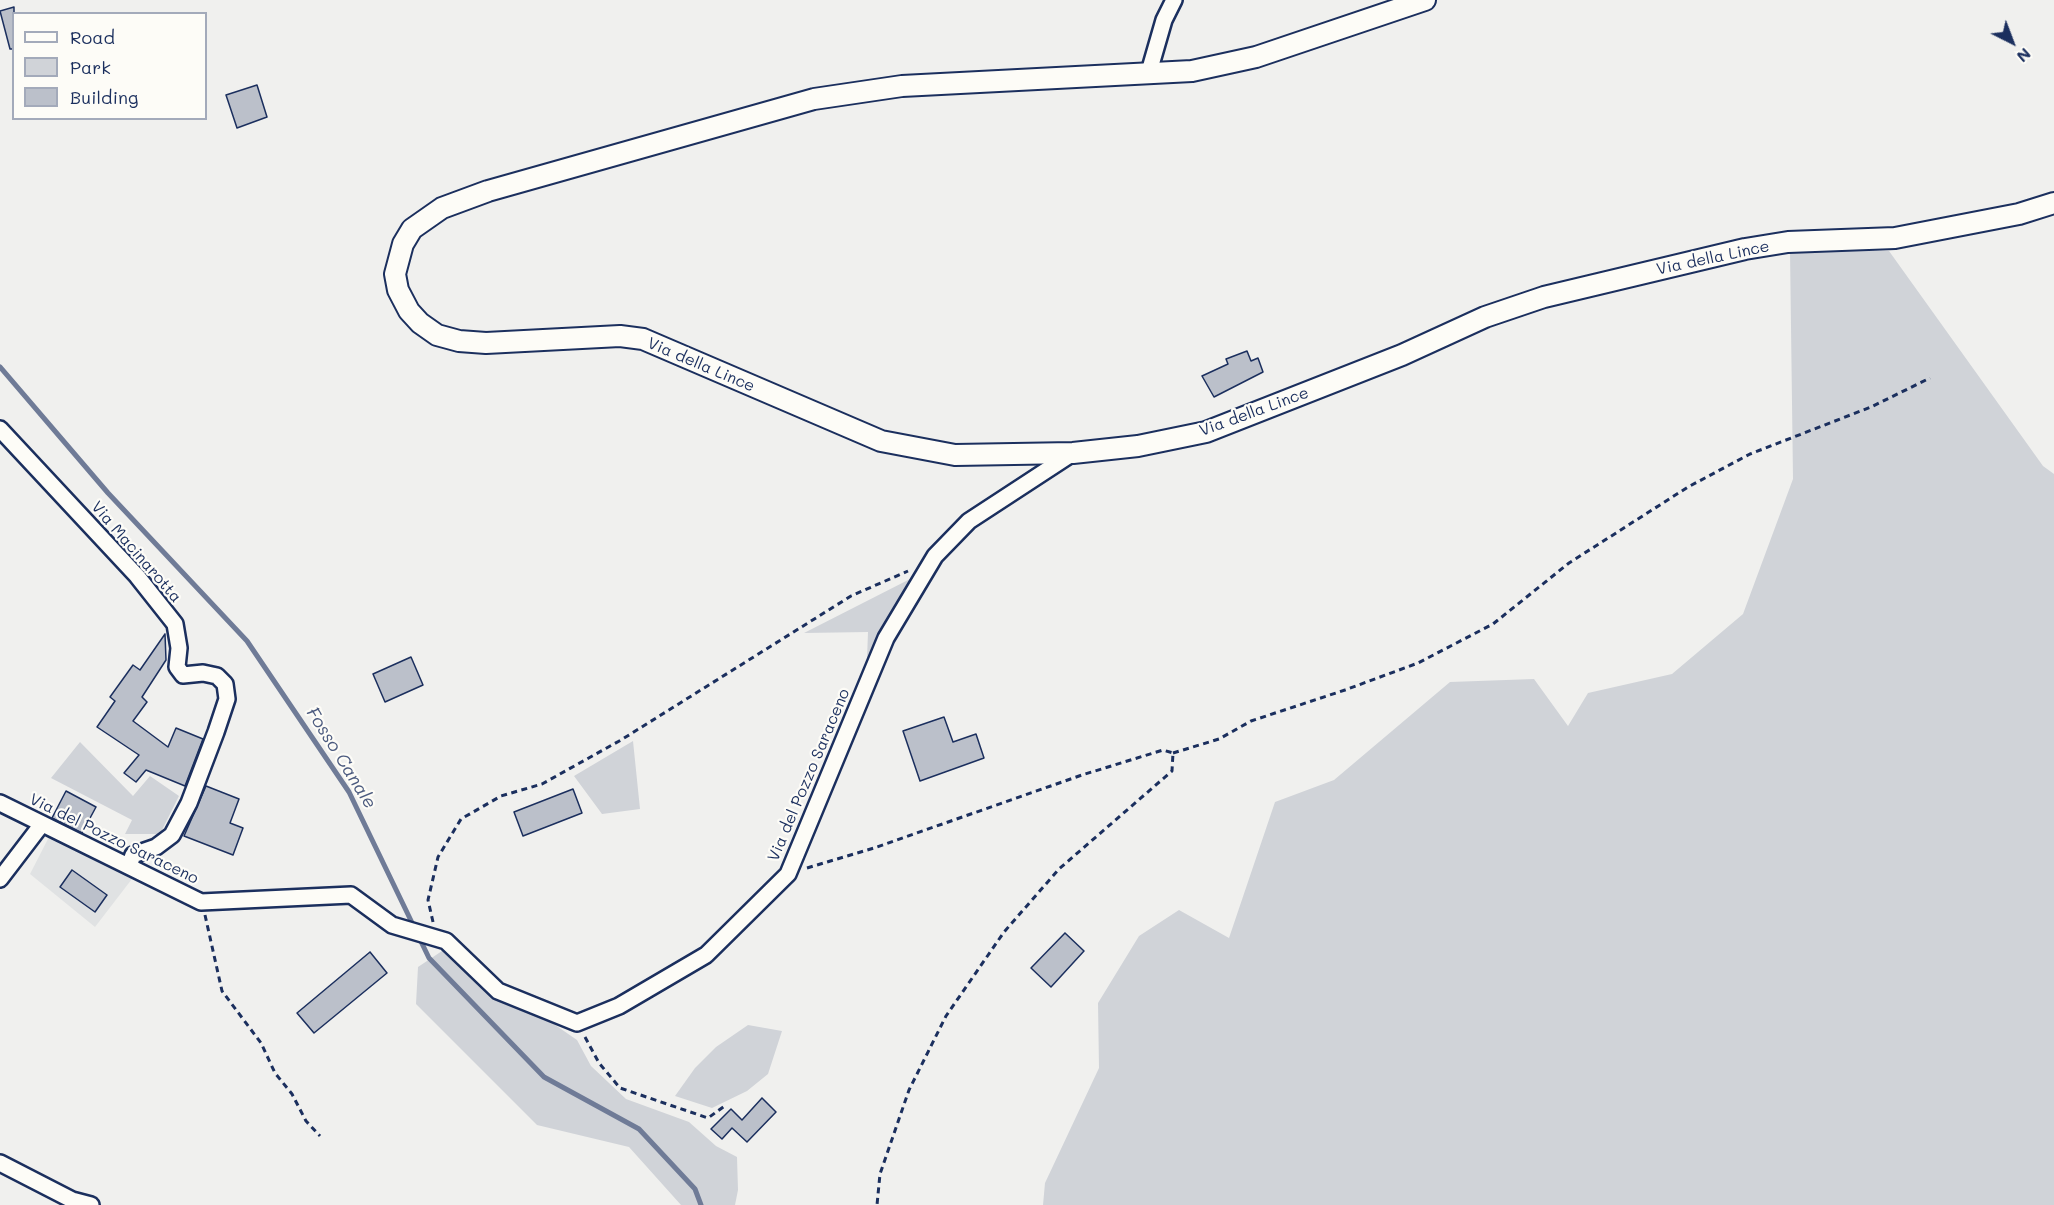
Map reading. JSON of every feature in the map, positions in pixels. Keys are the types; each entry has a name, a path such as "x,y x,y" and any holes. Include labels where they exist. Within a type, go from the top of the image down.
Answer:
{"street":[{"path":"1149,72 1164,20 1174,0"},
{"name":"Via della Lince","path":"1425,0 1256,57 1192,71 902,86 814,99 488,191 442,208 412,229 403,244 395,274 398,290 409,311 420,323 437,335 459,341 486,343 620,336 643,339 881,441 955,455 1073,453 1138,446 1206,432 1402,355 1485,316 1544,297 1745,249 1788,242 1895,238 2019,214 2054,204"},
{"name":"Via Macinarotta","path":"0,429 137,576 174,624 179,648 177,667 183,675 203,673 217,676 225,684 227,699 189,803 172,835 156,847 133,855 129,867"},
{"name":"Via del Pozzo Saraceno","path":"0,803 201,902 351,895 392,925 446,940 498,991 577,1023 619,1006 706,955 788,874 886,638 935,556 969,521 1073,453"},
{"path":"0,879 42,824"},
{"path":"0,1163 72,1200 91,1205"}],"path":[{"path":"788,874 874,848 1082,774 1163,750 1173,753 1219,739 1251,721 1418,663 1493,624 1569,563 1688,487 1750,454 1871,408 1930,378"},
{"path":"437,938 428,900 438,857 461,819 501,796 542,784 621,741 851,596 910,570"},
{"path":"877,1205 880,1174 909,1090 946,1016 1004,932 1059,869 1172,771 1173,753"},
{"path":"201,902 222,990 261,1042 275,1073 292,1094 306,1121 320,1136"},
{"path":"577,1023 599,1063 620,1088 708,1118 726,1106"}],"shaded area":[{"path":"50,835 135,875 95,927 30,874"}],"green space":[{"path":"1790,250 1889,251 2043,466 2054,474 2054,1205 1043,1205 1045,1183 1099,1068 1098,1003 1139,936 1179,910 1229,938 1275,802 1334,780 1450,682 1534,679 1568,726 1588,693 1672,674 1743,614 1793,479"},
{"path":"912,578 867,659 868,632 804,633"},
{"path":"633,741 640,809 602,814 574,776"},
{"path":"80,742 133,796 150,776 179,796 160,834 125,834 132,820 51,778"},
{"path":"445,949 504,1001 545,1018 577,1040 591,1066 626,1099 689,1122 716,1146 737,1157 738,1190 735,1205 681,1205 629,1147 537,1125 416,1004 418,967"},
{"path":"748,1025 782,1031 768,1074 747,1091 712,1108 675,1096 695,1068 716,1047"}],"building":[{"path":"14,7 12,49 10,49 0,11"},
{"path":"257,85 267,117 237,128 226,95"},
{"path":"1247,351 1251,361 1258,358 1263,372 1214,397 1202,376 1228,364 1226,359"},
{"path":"165,634 166,660 142,697 147,702 133,721 168,747 176,728 203,739 185,786 146,770 136,782 124,773 139,755 97,727 115,701 110,697 133,665 140,670"},
{"path":"411,657 423,685 385,702 373,674"},
{"path":"944,717 953,742 976,734 984,758 920,781 903,731"},
{"path":"206,786 239,799 230,823 243,828 233,855 184,836"},
{"path":"573,789 582,813 523,836 514,812"},
{"path":"66,791 96,807 82,833 52,818"},
{"path":"72,870 107,895 95,912 60,887"},
{"path":"1065,933 1084,951 1051,987 1031,968"},
{"path":"370,952 387,973 314,1033 297,1013"},
{"path":"762,1098 776,1112 747,1142 732,1128 722,1139 711,1129 731,1109 742,1120"}],"waterway":[{"name":"Fosso Canale","path":"0,367 108,493 247,641 349,792 429,958 544,1077 639,1129 695,1189 701,1205"}]}
